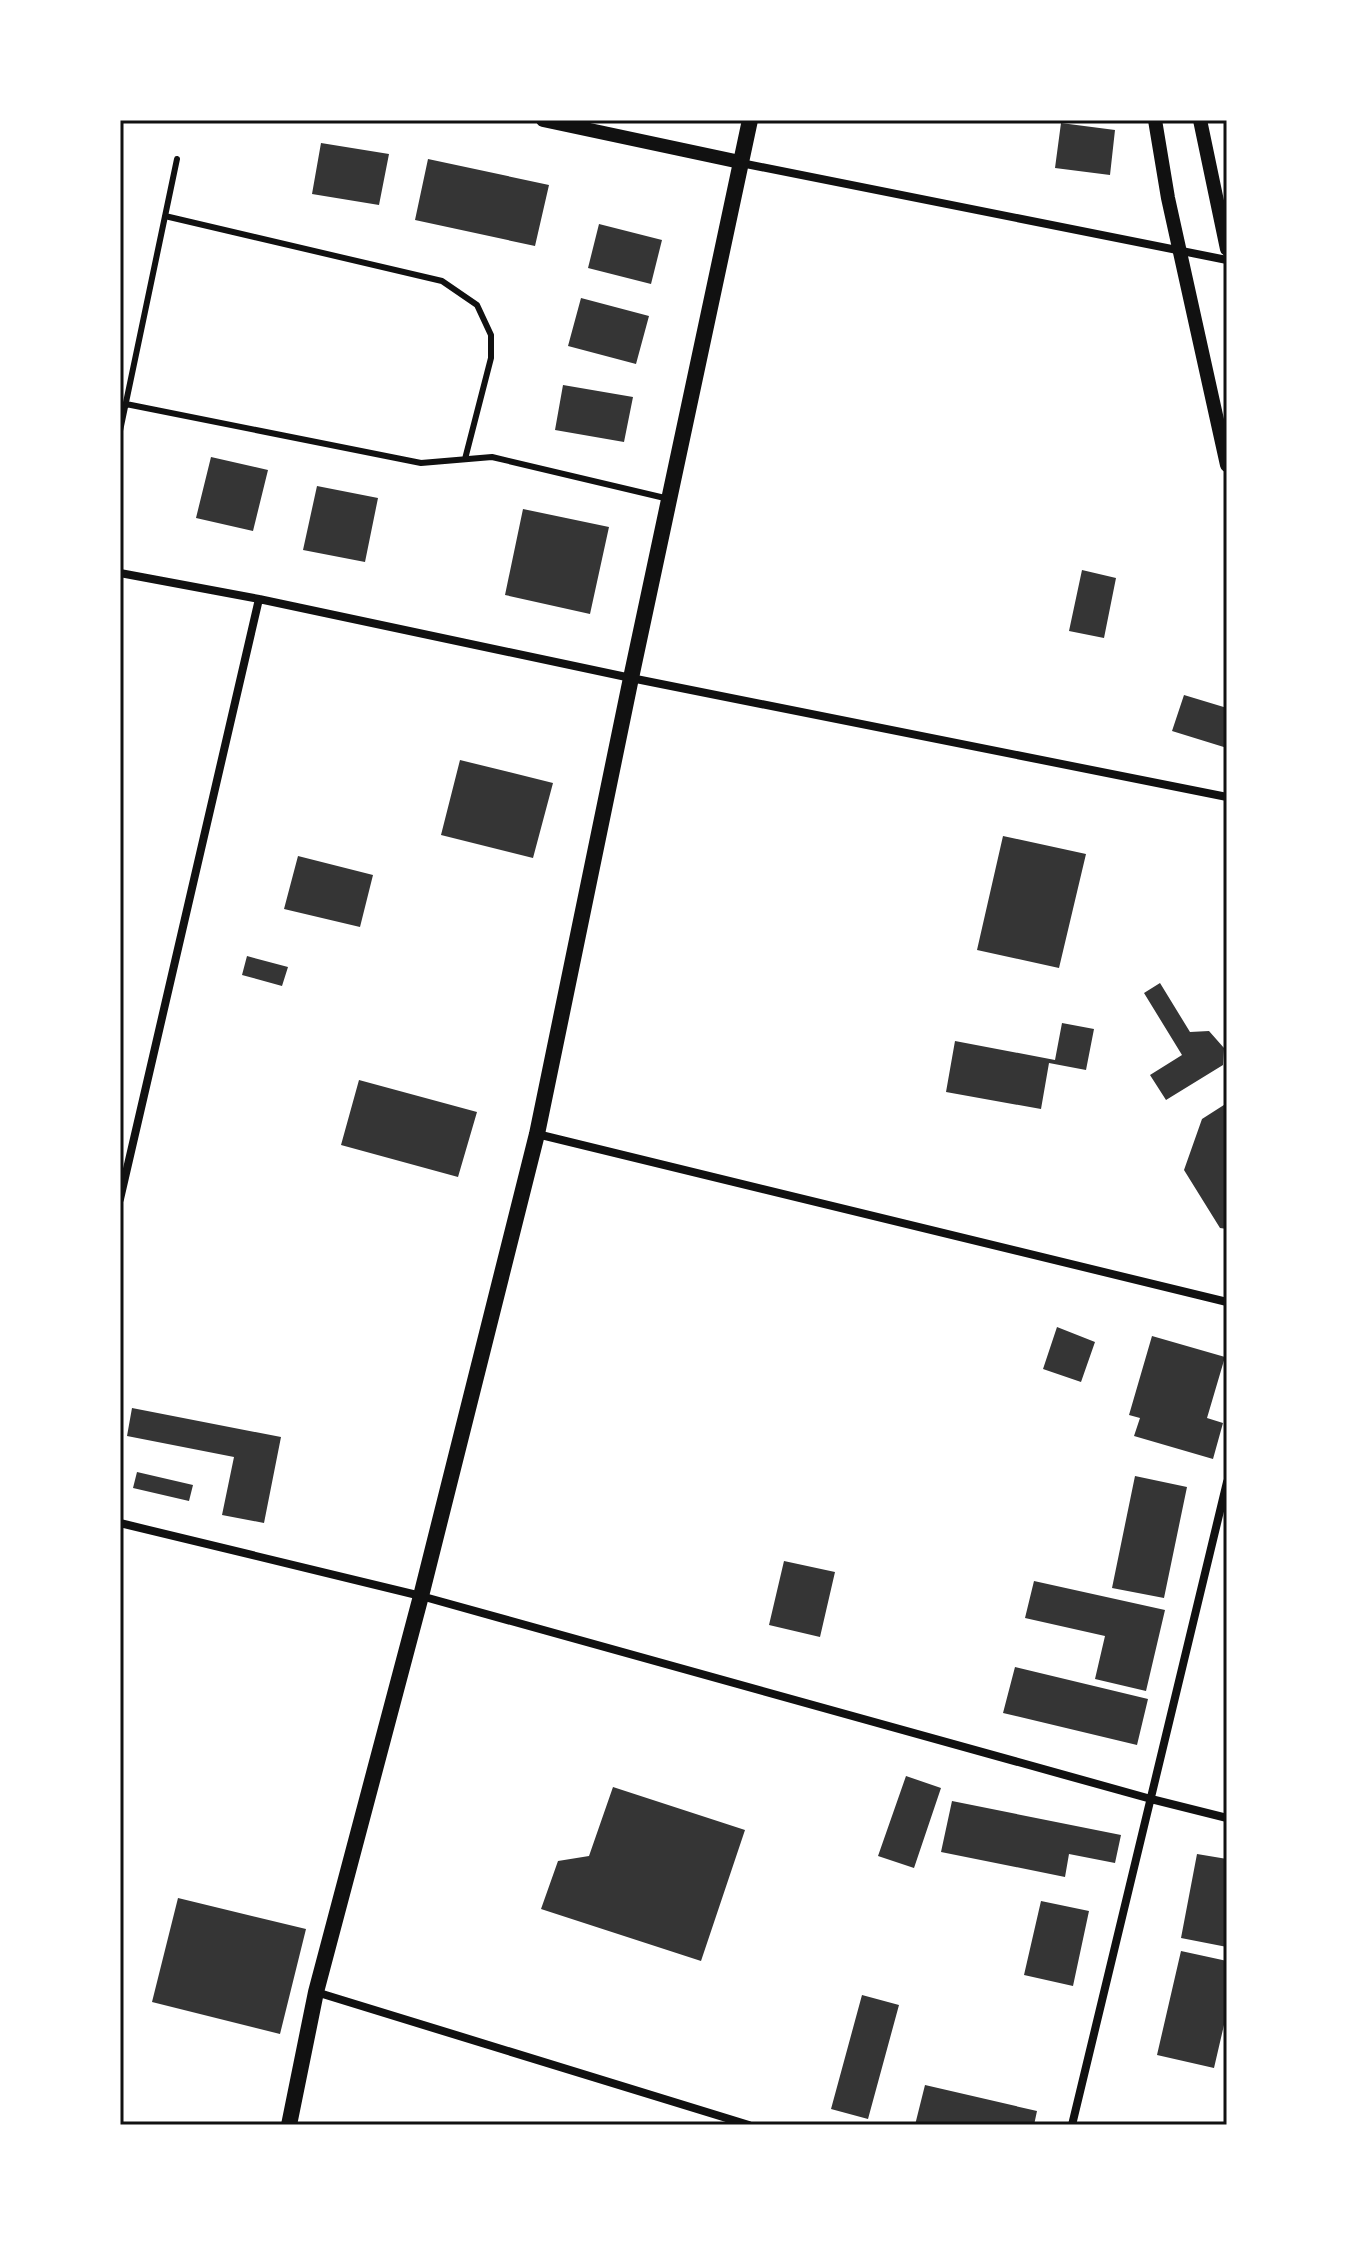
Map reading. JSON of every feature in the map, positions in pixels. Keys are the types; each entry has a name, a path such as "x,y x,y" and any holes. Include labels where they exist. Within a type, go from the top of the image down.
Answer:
{"main road":[{"path":"289,2125 316,1992 421,1596 537,1134 750,120"}],"street":[{"path":"543,120 1227,260"},
{"path":"1155,120 1179,250 1227,465"},
{"path":"1200,120 1227,249"},
{"path":"120,573 1227,797"},
{"path":"120,1199 259,599"},
{"path":"537,1134 1227,1302"},
{"path":"1072,2125 1227,1482"},
{"path":"120,1523 421,1596 1227,1818"},
{"path":"316,1992 749,2125"}],"lane":[{"path":"120,431 177,159"},
{"path":"165,216 442,281 477,305 491,335 491,358 465,459"},
{"path":"126,404 421,463 492,457 669,499"}],"building":[{"path":"1061,123 1115,130 1110,175 1055,168"},
{"path":"321,143 389,154 379,205 312,194"},
{"path":"428,159 549,185 535,246 415,220"},
{"path":"599,224 662,240 651,284 588,268"},
{"path":"581,298 649,316 636,364 568,346"},
{"path":"563,385 633,397 624,442 555,430"},
{"path":"211,457 268,470 253,531 196,518"},
{"path":"317,486 378,498 365,562 303,550"},
{"path":"523,509 609,527 590,614 505,595"},
{"path":"1082,570 1116,578 1104,638 1069,631"},
{"path":"1184,695 1227,708 1227,748 1172,731"},
{"path":"460,760 553,783 533,858 441,835"},
{"path":"1003,836 1086,854 1059,968 977,950"},
{"path":"298,856 373,875 360,927 284,909"},
{"path":"247,956 288,967 282,986 242,975"},
{"path":"1160,983 1190,1032 1209,1031 1224,1048 1223,1065 1166,1100 1150,1075 1182,1055 1144,993"},
{"path":"1062,1023 1094,1029 1086,1070 1049,1063 1041,1109 946,1092 955,1041 1055,1060"},
{"path":"359,1080 477,1112 458,1177 341,1145"},
{"path":"1227,1103 1227,1229 1220,1228 1184,1170 1202,1119"},
{"path":"1057,1327 1095,1342 1081,1382 1043,1369"},
{"path":"1152,1336 1225,1357 1207,1418 1223,1423 1213,1459 1134,1436 1140,1418 1129,1415"},
{"path":"132,1408 281,1437 264,1523 222,1515 234,1457 127,1436"},
{"path":"137,1472 193,1485 189,1501 133,1488"},
{"path":"1135,1476 1187,1487 1164,1598 1112,1588"},
{"path":"784,1561 835,1572 820,1637 769,1625"},
{"path":"1034,1581 1165,1610 1146,1691 1095,1679 1105,1636 1025,1618"},
{"path":"1015,1667 1148,1699 1137,1745 1003,1713"},
{"path":"906,1776 941,1788 914,1868 878,1856"},
{"path":"613,1787 745,1830 701,1961 541,1909 558,1861 589,1856"},
{"path":"952,1801 1121,1835 1115,1863 1069,1854 1065,1877 941,1852"},
{"path":"1197,1854 1227,1859 1227,1947 1181,1938"},
{"path":"178,1898 306,1929 280,2034 152,2002"},
{"path":"1041,1901 1089,1911 1073,1986 1024,1975"},
{"path":"1181,1951 1227,1961 1227,2012 1214,2068 1157,2055"},
{"path":"862,1995 899,2005 868,2119 831,2109"},
{"path":"925,2085 1037,2111 1034,2125 915,2125"}]}
